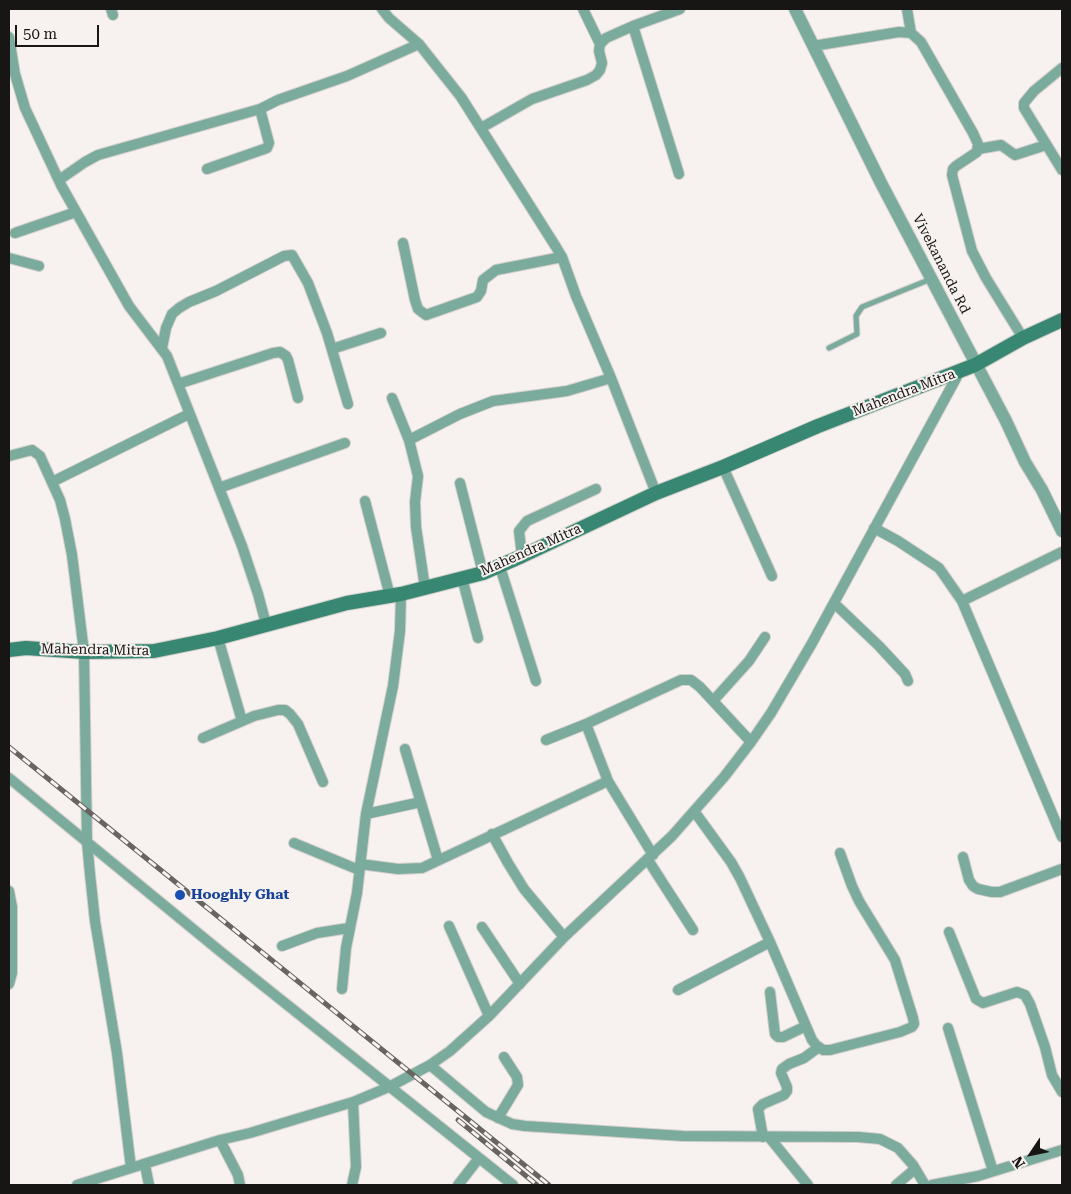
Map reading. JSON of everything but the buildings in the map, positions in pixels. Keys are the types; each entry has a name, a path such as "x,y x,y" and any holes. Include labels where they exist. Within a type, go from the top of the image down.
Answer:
{"main road":[{"name":"Mahendra Mitra","path":"9,650 26,648 84,652 154,651 218,638 346,603 396,595 483,573 500,567 656,493 723,467 818,426 975,365 1023,338 1062,320"}],"street":[{"path":"382,9 389,18 419,44 461,97 562,257 656,493"},
{"path":"481,128 532,100 596,75 602,63 599,51 600,44 583,9"},
{"path":"600,44 606,38 680,9"},
{"name":"Vivekananda Rd","path":"795,9 881,183 1062,531"},
{"path":"907,9 911,33"},
{"path":"634,26 679,174"},
{"path":"813,46 899,32 911,33 921,42 932,58 973,133 978,149"},
{"path":"9,37 15,74 26,108 59,180 129,306 162,348 178,384 250,568 266,624"},
{"path":"59,180 84,162 98,155 260,109 278,100 347,76 419,44"},
{"path":"1062,68 1034,91 1024,103 1024,108 1062,170"},
{"path":"207,169 267,148 269,143 260,109"},
{"path":"1023,338 986,278 972,251 952,169 974,155 978,149 1001,145 1015,155 1046,146"},
{"path":"15,233 76,212"},
{"path":"403,243 416,304 418,309 426,315 477,297 481,291 483,280 496,270 562,257"},
{"path":"162,348 166,328 172,314 180,308 290,254 295,259 308,283 332,349 348,404"},
{"path":"9,258 39,266"},
{"path":"332,349 381,333"},
{"path":"178,384 280,352 288,360 298,398"},
{"path":"76,1185 220,1140 353,1102 389,1087 430,1065 450,1051 489,1016 564,937 651,858 694,812 751,742 771,713 811,645 960,371"},
{"path":"410,440 460,414 493,401 567,391 611,378"},
{"path":"392,398 410,440 418,476 415,502 416,519 425,588"},
{"path":"52,482 189,414"},
{"path":"219,488 345,443"},
{"path":"9,456 27,450 36,452 47,469 66,518 84,652 87,842 95,921 117,1053 131,1168"},
{"path":"723,467 772,576"},
{"path":"460,483 483,573"},
{"path":"522,556 519,531 527,520 596,489"},
{"path":"342,990 350,928 357,893 366,814 393,686 400,631 396,595 365,501"},
{"path":"874,528 898,541 939,568 962,601 1062,838"},
{"path":"962,601 1062,552"},
{"path":"500,567 536,681"},
{"path":"462,578 478,638"},
{"path":"834,603 879,646 905,674 908,682"},
{"path":"713,701 749,661 764,637"},
{"path":"218,638 242,721"},
{"path":"546,740 586,724 681,680 691,680 751,742"},
{"path":"203,738 242,721 278,710 285,710 298,724 323,782"},
{"path":"586,724 608,781 693,930"},
{"path":"405,749 438,860"},
{"path":"9,778 221,952 514,1185"},
{"path":"294,843 360,867 411,870 422,868 608,781"},
{"path":"366,814 421,802"},
{"path":"694,812 730,862 770,942 812,1040 823,1050 830,1050 900,1032 912,1027 914,1024 895,960 859,902 840,853"},
{"path":"492,834 524,889 564,937"},
{"path":"963,857 969,880 973,886 992,892 1000,892 1062,870"},
{"path":"9,892 12,915 12,973 9,984"},
{"path":"449,926 489,1016"},
{"path":"482,927 520,984"},
{"path":"282,946 317,932 350,928"},
{"path":"949,932 976,999 983,1003 1016,992 1025,995 1045,1047 1052,1075 1062,1092"},
{"path":"678,990 770,942"},
{"path":"770,992 775,1034 778,1037 806,1026"},
{"path":"948,1028 993,1171"},
{"path":"808,1185 766,1137 758,1109 762,1104 784,1095 787,1091 781,1073 782,1069 804,1058 819,1047"},
{"path":"498,1118 518,1085 516,1077 504,1057"},
{"path":"430,1065 486,1112 512,1124 683,1136 858,1137 880,1139 898,1148 925,1185"},
{"path":"352,1185 356,1167 353,1102"},
{"path":"220,1140 238,1175 240,1185"},
{"path":"932,1185 993,1171 1062,1150"},
{"path":"458,1185 479,1158"},
{"path":"145,1165 149,1185"},
{"path":"896,1185 915,1170"}],"lane":[{"path":"829,348 857,334 856,316 862,307 932,279"}],"railway":[{"path":"9,747 549,1185"},
{"path":"458,1120 537,1185"}],"place":[{"name":"Hooghly Ghat","path":"180,895"}]}
